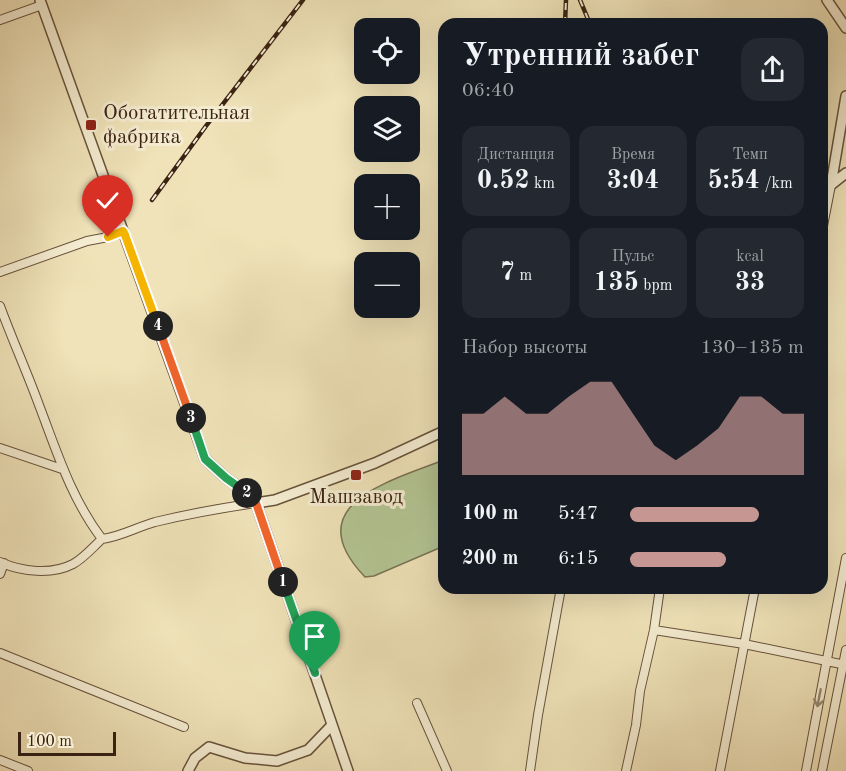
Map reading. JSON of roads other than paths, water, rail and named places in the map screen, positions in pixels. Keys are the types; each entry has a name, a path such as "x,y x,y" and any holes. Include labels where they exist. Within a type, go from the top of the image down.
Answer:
{"street":[{"path":"827,0 846,28"},
{"path":"0,20 41,2 205,459 256,503 348,771"},
{"path":"828,200 846,96"},
{"path":"828,187 846,173"},
{"path":"0,272 87,241 123,231"},
{"path":"0,306 62,469 88,521 102,539"},
{"path":"0,574 2,562 32,570 57,571 75,563 102,539 112,538 152,523 182,516 274,500 375,463 438,434"},
{"path":"0,448 62,469"},
{"path":"806,771 846,558"},
{"path":"530,771 560,594"},
{"path":"626,771 659,594"},
{"path":"720,771 754,594"},
{"path":"654,630 744,644 845,665"},
{"path":"822,771 845,665 846,650"},
{"path":"0,653 184,727"},
{"path":"417,703 447,771"},
{"path":"188,771 195,758 209,747 245,758 277,761 308,750 332,725"},
{"path":"0,760 28,771"}],"railway":[{"path":"152,200 303,0"},
{"path":"565,18 566,0"},
{"path":"580,0 588,18"}],"place":[{"name":"Обогатительная фабрика","path":"91,125"},
{"name":"Машзавод","path":"356,475"}]}
